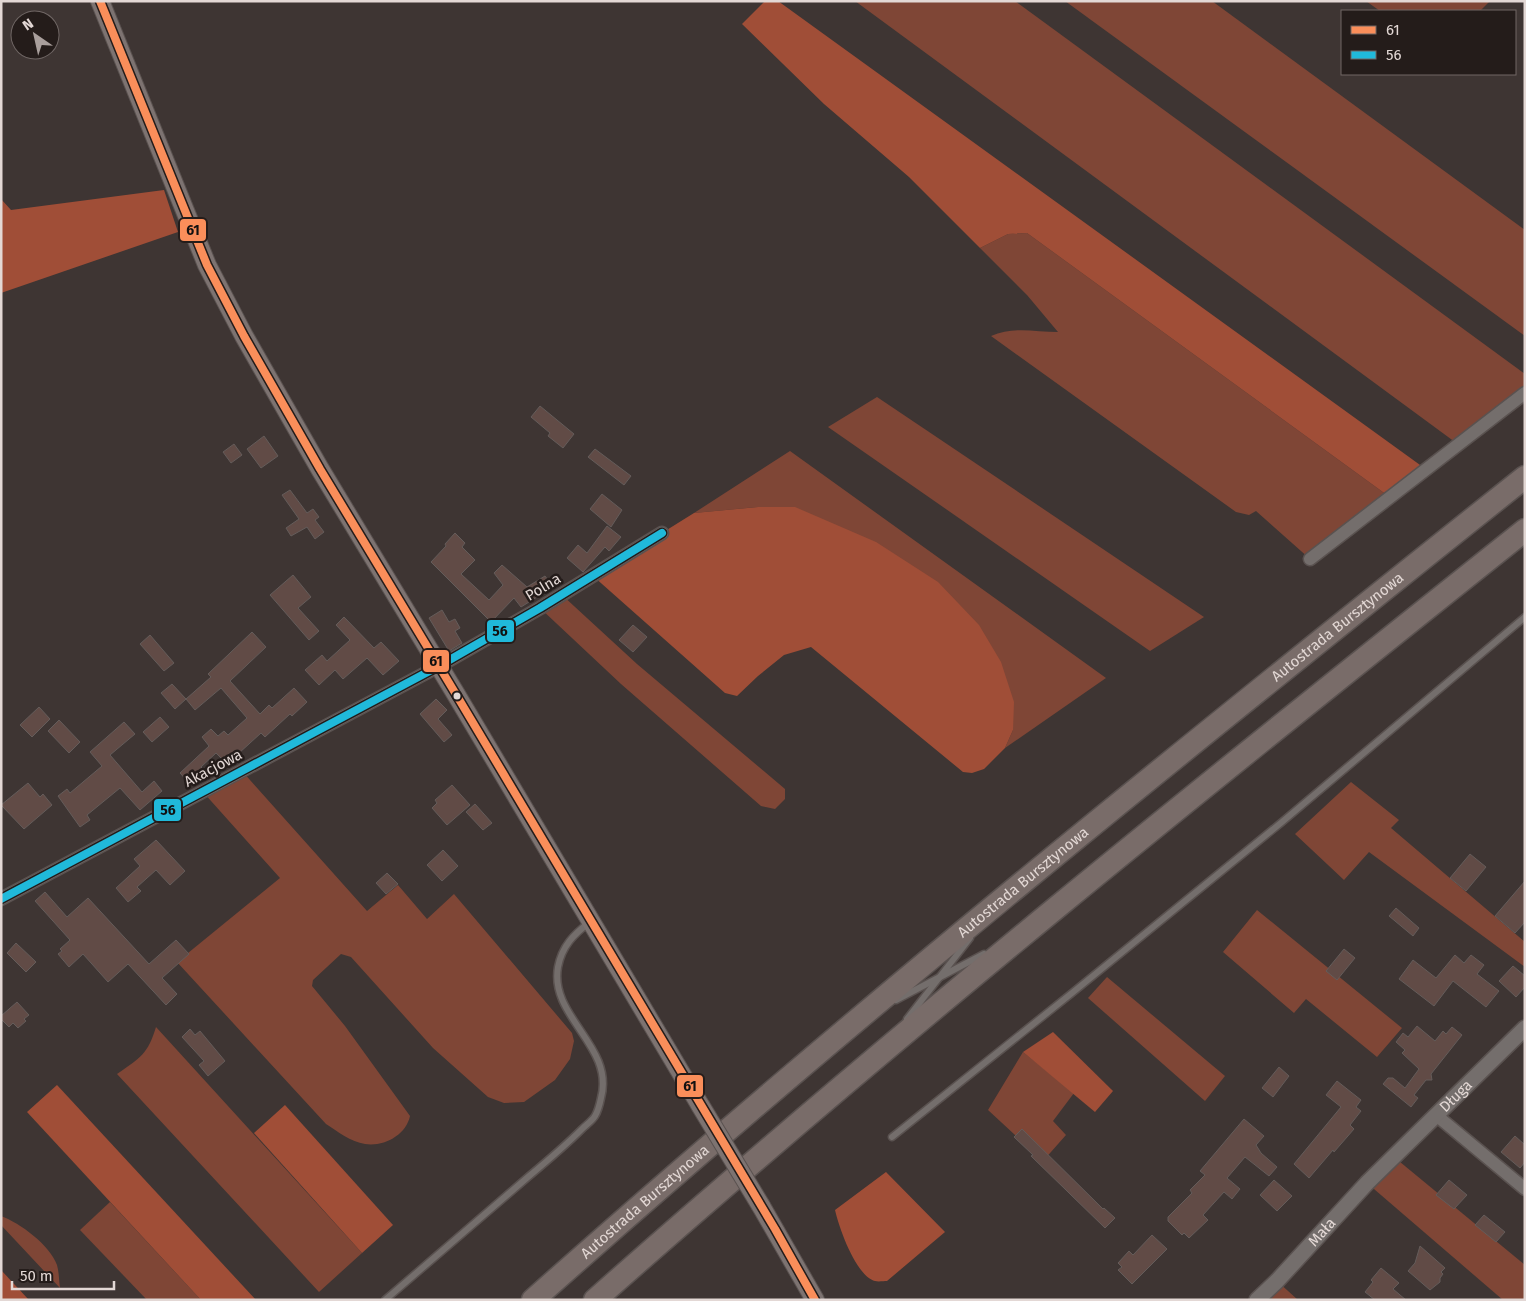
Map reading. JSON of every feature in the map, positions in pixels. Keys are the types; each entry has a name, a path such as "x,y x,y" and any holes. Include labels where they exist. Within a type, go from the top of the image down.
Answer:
{"highway":[{"name":"Autostrada Bursztynowa","path":"533,1300 654,1192 998,902 1241,704 1525,477"},
{"path":"595,1300 769,1148 1025,933 1525,530"}],"main road":[{"path":"99,3 207,265 248,344 320,469 761,1206 815,1300"}],"street":[{"path":"1310,559 1525,393"},
{"name":"Polna","path":"439,666 540,608 662,533"},
{"name":"Akacjowa","path":"1,899 439,666"},
{"name":"Długa","path":"1387,1164 1525,1028"},
{"path":"1436,1115 1525,1189"},
{"name":"Mała","path":"1257,1300 1387,1164"}],"lane":[{"path":"892,1137 1282,822 1525,617"},
{"path":"881,1054 998,902"},
{"path":"384,1300 552,1157 595,1116 602,1097 604,1079 600,1065 586,1036 560,997 557,984 559,961 564,948 576,932 591,922"},
{"path":"854,1022 1025,933"}],"shaded area":[{"path":"765,1 778,1 1427,470 1391,498 1027,233 1008,234 980,248 909,177 824,104 742,24"},
{"path":"855,1 1015,1 1525,374 1525,393 1459,445"},
{"path":"1065,1 1212,1 1525,230 1525,336"},
{"path":"1366,1 1490,1 1481,10 1379,10"},
{"path":"164,190 178,232 1,293 1,199 11,210"},
{"path":"1027,233 1391,498 1310,559 1256,511 1249,515 1236,512 991,336 1016,330 1058,332 1027,295 980,248 1008,234"},
{"path":"877,397 1204,617 1150,651 828,427"},
{"path":"790,451 1106,678 1005,748 1013,730 758,507 694,513"},
{"path":"758,507 795,507 876,542 938,582 979,625 1001,662 1014,702 1013,730 1005,748 984,769 972,773 963,772 811,647 784,655 737,696 725,693 593,576 694,513"},
{"path":"562,595 637,664 785,789 785,799 775,809 761,806 621,684 540,608"},
{"path":"242,771 367,911 398,885 427,919 454,894 572,1033 574,1041 570,1059 555,1080 524,1102 504,1103 488,1097 433,1048 351,957 341,954 313,980 312,986 345,1026 410,1116 408,1123 399,1134 379,1144 365,1144 355,1141 326,1124 177,962 280,878 203,792"},
{"path":"1351,782 1399,820 1391,828 1525,942 1525,967 1369,852 1344,880 1295,834"},
{"path":"1257,910 1402,1028 1377,1057 1306,999 1294,1013 1223,952"},
{"path":"1107,977 1225,1076 1205,1101 1088,998"},
{"path":"156,1027 362,1253 319,1292 117,1074 142,1055 150,1043"},
{"path":"1053,1032 1113,1091 1095,1112 1023,1052"},
{"path":"1023,1052 1074,1093 1053,1121 1066,1135 1043,1161 988,1110"},
{"path":"57,1085 256,1300 201,1300 27,1112"},
{"path":"285,1105 393,1225 362,1253 254,1133"},
{"path":"1394,1157 1525,1265 1525,1300 1503,1300 1367,1183"},
{"path":"886,1172 945,1232 887,1281 875,1281 861,1270 855,1261 844,1239 835,1210"},
{"path":"110,1202 201,1300 147,1300 80,1230"},
{"path":"1,1216 25,1229 48,1250 57,1265 60,1288 1,1225"},
{"path":"1,1270 29,1300 1,1300"},
{"path":"1277,1281 1298,1300 1257,1300"}],"building":[{"path":"540,406 574,434 563,448 548,436 550,433 531,417"},
{"path":"264,436 278,456 261,468 247,449"},
{"path":"234,444 242,455 231,463 223,452"},
{"path":"595,449 631,476 624,485 588,457"},
{"path":"290,490 307,513 313,509 319,517 315,520 324,532 315,539 307,527 291,536 286,528 299,519 282,495"},
{"path":"602,494 622,510 611,527 590,509"},
{"path":"607,526 621,537 609,551 605,547 583,572 567,558 578,545 587,553"},
{"path":"455,533 465,543 462,547 475,560 461,574 489,600 503,585 494,573 502,565 527,587 545,576 553,587 521,607 514,598 491,622 431,562"},
{"path":"293,575 311,597 298,608 319,631 309,640 270,595"},
{"path":"442,610 449,622 455,619 460,628 455,631 462,643 449,651 429,618"},
{"path":"344,617 374,648 381,642 399,661 383,675 367,658 343,679 335,670 319,685 305,670 322,655 327,661 350,640 336,625"},
{"path":"633,625 647,637 633,652 619,640"},
{"path":"252,632 266,647 230,681 260,714 269,705 272,708 294,688 307,702 292,716 290,714 265,737 261,733 227,764 216,753 201,767 204,770 189,783 180,773 209,746 202,737 211,729 218,736 224,731 228,735 247,718 221,688 195,710 186,699 211,677 208,674"},
{"path":"150,635 174,663 164,671 140,644"},
{"path":"172,684 186,699 175,709 161,693"},
{"path":"436,699 447,710 438,719 452,735 444,742 420,714"},
{"path":"39,707 50,719 32,737 20,725"},
{"path":"160,717 169,727 152,742 143,732"},
{"path":"59,720 80,742 69,753 48,731"},
{"path":"124,722 135,734 110,755 142,792 154,781 162,791 140,810 120,788 87,815 90,820 80,827 58,796 67,789 70,793 102,766 90,752"},
{"path":"28,783 40,797 43,794 52,805 24,829 1,805"},
{"path":"452,785 470,805 447,825 432,808 437,803 435,800"},
{"path":"475,804 492,823 483,830 466,812"},
{"path":"156,840 185,871 170,885 156,870 137,887 141,891 128,902 116,888 140,866 134,859"},
{"path":"443,850 458,866 442,881 427,865"},
{"path":"1470,854 1486,867 1466,891 1450,878"},
{"path":"387,873 398,884 386,894 376,883"},
{"path":"1525,881 1525,922 1515,933 1495,916"},
{"path":"45,892 67,917 88,898 149,964 176,940 189,954 162,978 177,994 166,1005 128,964 108,982 83,954 69,967 58,954 62,951 60,949 70,940 35,901"},
{"path":"1396,908 1419,928 1413,936 1389,916"},
{"path":"16,943 36,962 26,972 7,953"},
{"path":"1344,949 1355,958 1337,980 1326,971"},
{"path":"1455,955 1464,963 1471,955 1484,965 1477,974 1499,991 1486,1007 1453,981 1434,1006 1399,979 1413,960 1436,978"},
{"path":"1513,966 1525,976 1525,987 1516,997 1499,981"},
{"path":"17,1002 29,1015 24,1019 26,1021 18,1028 13,1023 9,1027 1,1019 1,1016"},
{"path":"1417,1026 1435,1041 1443,1031 1446,1034 1452,1027 1462,1035 1431,1074 1432,1080 1426,1080 1414,1095 1418,1098 1411,1107 1383,1084 1388,1078 1393,1078 1405,1088 1419,1069 1402,1053 1405,1050 1396,1042 1403,1033 1408,1037"},
{"path":"190,1029 195,1035 200,1031 225,1061 208,1076 199,1065 204,1061 182,1037"},
{"path":"1279,1067 1289,1076 1273,1097 1262,1088"},
{"path":"1337,1081 1361,1100 1356,1107 1361,1111 1350,1125 1354,1129 1309,1178 1294,1164 1341,1107 1326,1095"},
{"path":"1244,1119 1264,1136 1256,1145 1261,1153 1277,1167 1269,1176 1245,1157 1227,1178 1240,1189 1232,1199 1224,1192 1203,1215 1208,1220 1189,1238 1184,1233 1182,1235 1168,1221 1168,1217 1192,1193 1190,1190 1205,1175 1200,1171"},
{"path":"1022,1129 1103,1209 1115,1218 1105,1228 1014,1137"},
{"path":"1515,1136 1525,1145 1525,1162 1520,1168 1501,1152"},
{"path":"1274,1180 1292,1196 1277,1211 1260,1195"},
{"path":"1449,1180 1467,1195 1454,1209 1436,1195"},
{"path":"1484,1215 1505,1232 1496,1242 1475,1225"},
{"path":"1152,1235 1167,1249 1132,1284 1118,1270 1122,1267 1118,1263 1129,1251 1133,1255"},
{"path":"1420,1246 1445,1268 1441,1272 1443,1274 1440,1282 1430,1290 1408,1271 1415,1263"},
{"path":"1381,1268 1399,1283 1393,1289 1406,1300 1375,1300 1365,1292 1373,1282 1371,1280"}],"transit line":[{"name":"61","path":"100,1 207,265 244,336 320,469 775,1229 815,1300"},
{"name":"56","path":"1,899 439,666 540,608 662,533"}]}
